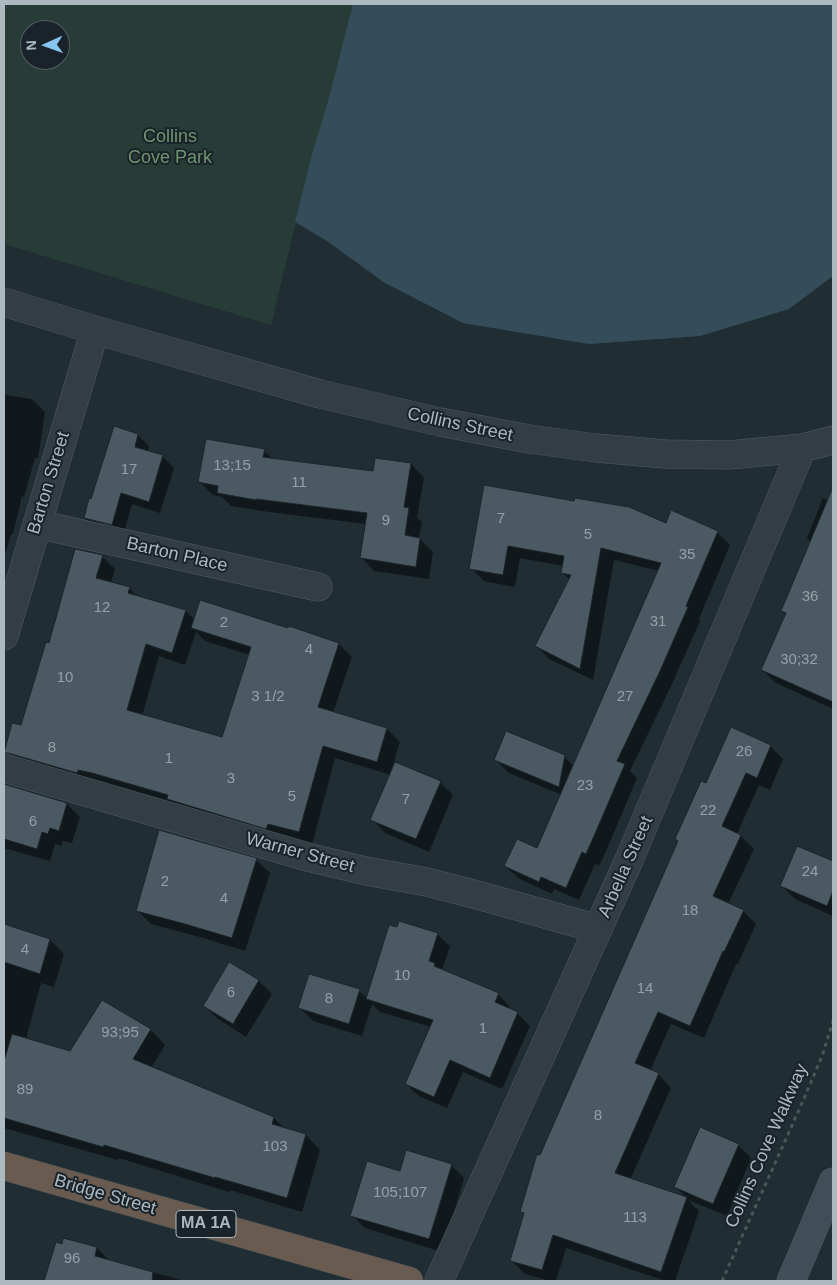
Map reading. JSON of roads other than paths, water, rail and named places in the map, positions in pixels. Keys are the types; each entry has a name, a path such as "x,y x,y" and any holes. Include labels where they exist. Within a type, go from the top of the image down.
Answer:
{"highway":[{"name":"Bridge Street","path":"4,1166 409,1281"}],"main road":[{"path":"791,1281 833,1182"}],"street":[{"name":"Collins Street","path":"4,302 320,394 440,422 529,439 596,448 665,454 729,455 802,448 833,440"},
{"name":"Barton Street","path":"4,636 95,330"},
{"name":"Arbella Street","path":"439,1281 630,860 802,448"},
{"name":"Barton Place","path":"37,524 318,587"},
{"name":"Warner Street","path":"4,768 311,858 366,871 427,882 598,929"}],"water":[{"path":"353,4 833,4 833,276 789,309 700,336 589,344 463,323 385,283 327,241 295,222"}],"park label":[{"name":"Collins Cove Park","path":"170,147"}]}
